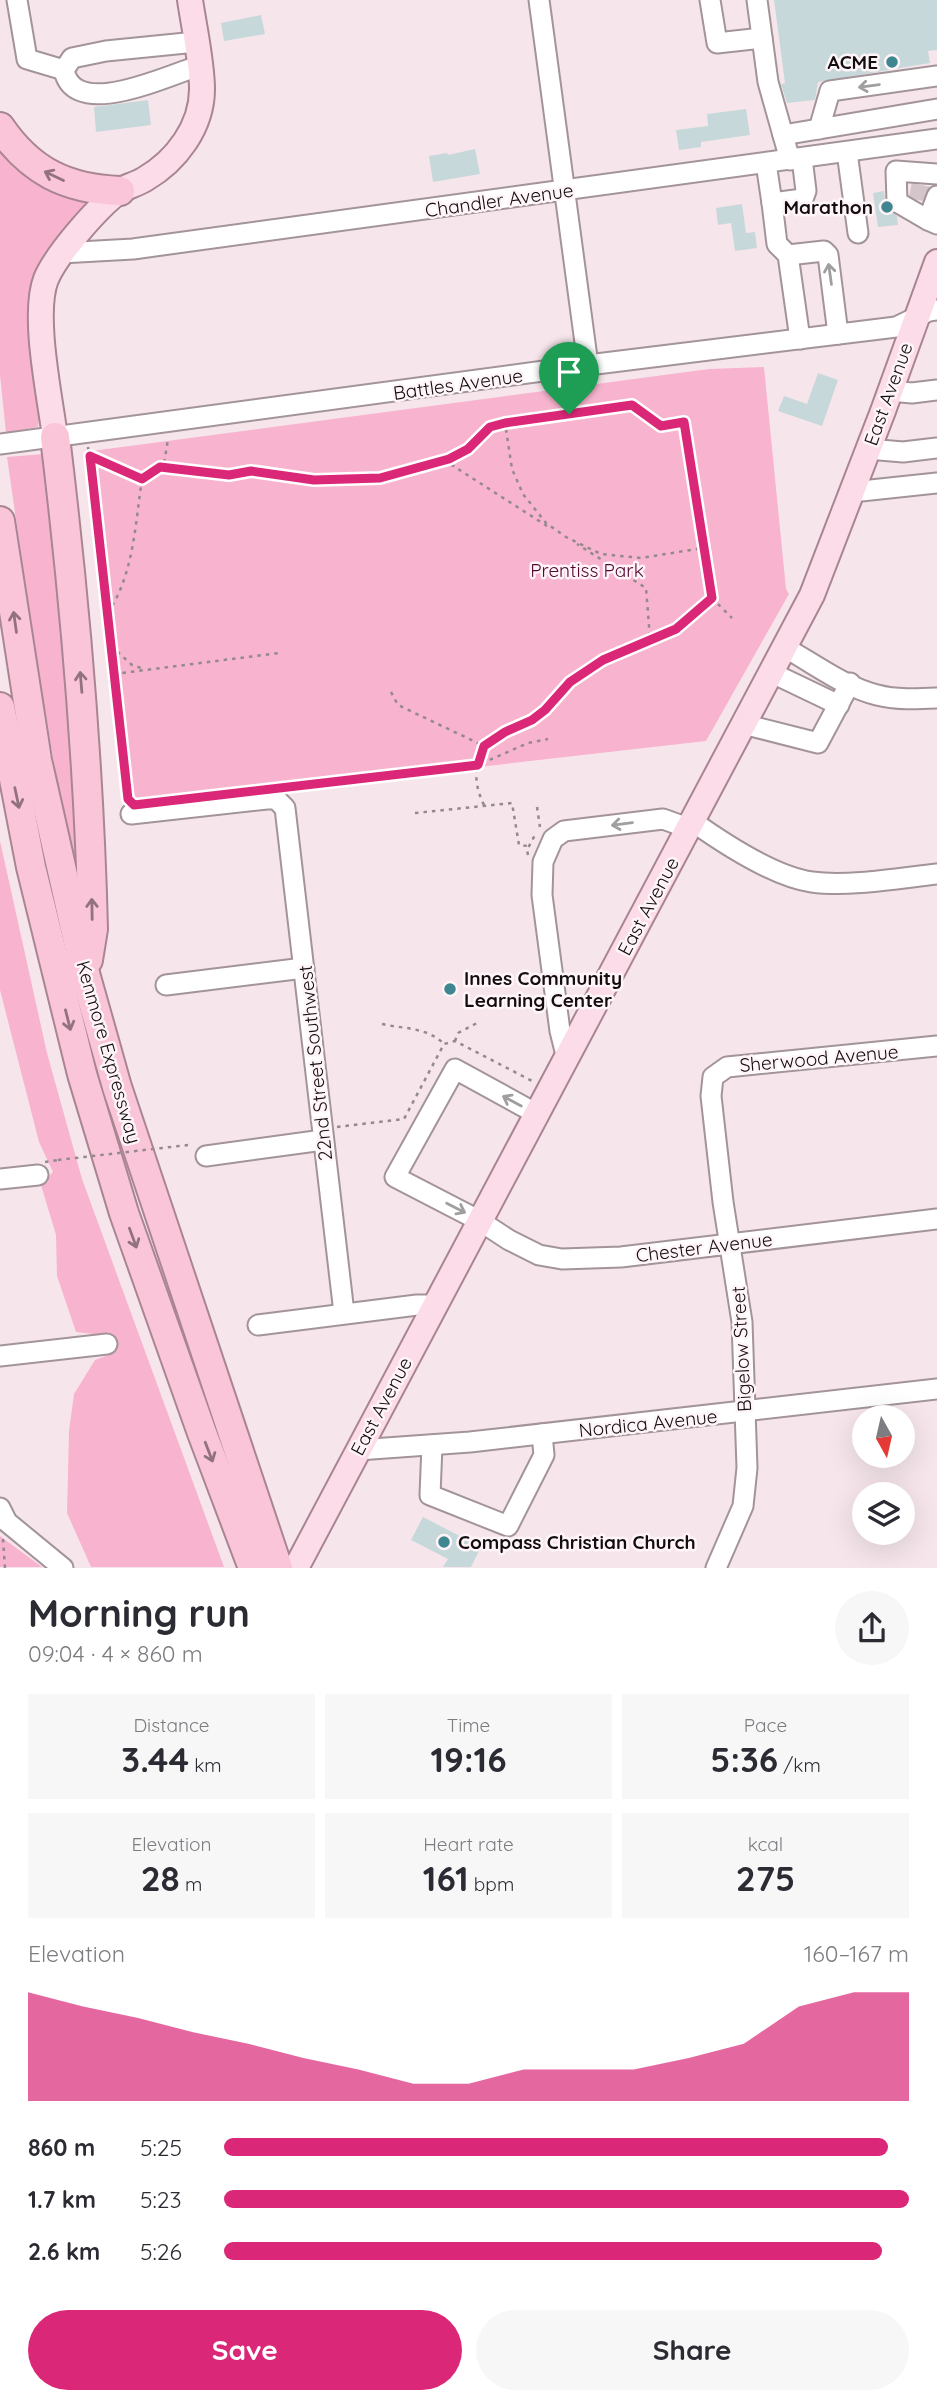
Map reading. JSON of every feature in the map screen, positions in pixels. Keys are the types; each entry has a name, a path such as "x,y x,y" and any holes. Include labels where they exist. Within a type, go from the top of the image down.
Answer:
{"highway":[{"path":"0,127 28,161 48,174 70,183 120,191"},
{"path":"55,437 85,723 93,929 86,977"},
{"name":"Kenmore Expressway","path":"0,521 37,760 86,977 117,1087 278,1567"},
{"name":"Kenmore Expressway","path":"0,707 31,867 82,1073 124,1213 253,1567"}],"main road":[{"path":"55,437 42,333 42,299 46,281 61,253 97,213 120,191 158,171 184,144 199,110 202,89 190,0"},
{"name":"East Avenue","path":"296,1567 812,595 890,391 926,315 937,262"}],"street":[{"path":"17,0 27,59 65,70"},
{"path":"539,0 588,365"},
{"path":"710,0 717,43 762,38"},
{"path":"757,0 768,82 783,135 796,159 806,191 803,199 772,204"},
{"path":"165,45 197,54 169,76 146,87 92,95 74,87 66,79 65,70 72,58 106,51 165,45"},
{"path":"165,45 169,76"},
{"path":"819,128 830,91 937,76"},
{"path":"783,135 937,109"},
{"path":"927,198 936,139"},
{"name":"Chandler Avenue","path":"61,253 133,250 936,139"},
{"path":"898,145 897,202 927,198"},
{"path":"847,152 858,233"},
{"path":"766,163 777,244 788,255 800,339"},
{"path":"896,171 927,198"},
{"path":"788,255 824,251 828,256 838,334"},
{"name":"Battles Avenue","path":"0,444 588,365 896,327 926,315"},
{"path":"890,391 912,393 937,390"},
{"path":"868,449 903,452 937,449"},
{"path":"852,492 937,483"},
{"path":"784,647 877,695 937,698"},
{"path":"770,672 839,705"},
{"path":"743,723 818,743 850,683"},
{"name":"22nd Street Southwest","path":"131,808 276,799 286,813 344,1313"},
{"path":"567,1059 560,1031 542,895 543,862 553,839 564,831 663,819 690,825 780,873 811,882 937,874"},
{"path":"166,985 304,968"},
{"name":"Sherwood Avenue","path":"715,1127 710,1086 713,1076 727,1067 937,1046"},
{"name":"Chester Avenue","path":"537,1114 455,1069 395,1177 539,1255 562,1259 621,1257 937,1219"},
{"name":"Bigelow Street","path":"715,1127 729,1244 738,1280 743,1322 746,1494 739,1518 716,1567"},
{"path":"200,1150 323,1140"},
{"path":"0,1180 38,1175"},
{"path":"258,1325 344,1313 435,1305"},
{"path":"0,1356 107,1344"},
{"name":"Nordica Avenue","path":"358,1450 542,1434 937,1389"},
{"path":"432,1445 430,1495 508,1526 544,1455 542,1434"},
{"path":"5,1516 63,1567"}],"path":[{"path":"160,467 229,475 251,471 314,480 380,478 444,460 468,449 490,427 632,405 661,426 684,422 712,598 732,618"},
{"path":"107,614 128,573 142,479 164,464 168,438 165,423"},
{"path":"505,423 512,469 523,494 546,523 566,537 601,554 641,558 703,548"},
{"path":"85,433 90,456 131,808"},
{"path":"90,456 142,479"},
{"path":"444,460 646,587 650,638"},
{"path":"484,805 477,790 478,765 484,746 505,732 532,720 545,710 570,682 603,660 676,629 712,598"},
{"path":"111,646 132,665 145,669"},
{"path":"114,674 279,653"},
{"path":"391,692 398,705 484,746"},
{"path":"282,788 478,765 528,743 548,739"},
{"path":"415,813 512,803 519,845 529,846"},
{"path":"455,1041 458,1033 479,1022"},
{"path":"382,1024 422,1030 436,1035 444,1044"},
{"path":"58,1160 188,1145 200,1150"},
{"path":"5,1516 5,1567"}],"green space":[{"path":"0,147 19,170 31,178 57,189 100,200 59,238 38,427 6,433 0,375"},
{"name":"Prentiss Park","path":"764,367 786,589 789,594 706,741 198,799 129,804 84,452 709,369"},
{"path":"44,454 57,552 84,913 50,743 7,457"},
{"path":"0,841 47,1053 82,1179 224,1567 91,1567 67,1513 69,1431 74,1394 95,1360 114,1353 110,1336 76,1332 57,1276 56,1235 41,1185 53,1172 39,1142 0,990"},
{"path":"0,1536 42,1567 0,1567"}],"building":[{"path":"774,0 937,0 937,50 928,51 930,63 818,82 815,100 787,103 781,84 785,83"},
{"path":"261,15 265,34 224,41 221,23"},
{"path":"148,100 151,125 96,132 94,107"},
{"path":"746,109 750,135 701,142 701,147 679,150 676,130 708,126 707,114"},
{"path":"475,149 480,174 433,182 429,156"},
{"path":"884,191 886,208 897,216 898,225 878,227 873,193"},
{"path":"742,204 746,233 755,232 757,248 735,251 731,223 718,225 716,208"},
{"path":"818,373 838,380 822,426 778,411 784,396 807,404"},
{"name":"Compass Christian Church","path":"423,1517 481,1547 471,1567 443,1567 448,1559 411,1540"}],"tunnel":[{"path":"918,200 921,185"}],"place":[{"name":"ACME","path":"892,62"},
{"name":"Marathon","path":"887,207"},
{"name":"Innes Community Learning Center","path":"450,989"},
{"name":"Compass Christian Church","path":"444,1542"}],"route":[{"path":"632,405 661,426 684,422 712,598 676,629 603,660 570,682 545,710 532,720 505,732 484,746 478,765 134,805 128,799 90,456 142,479 160,467 229,475 251,471 314,480 380,478 449,459 468,449 490,427 569,414 632,405"}]}
